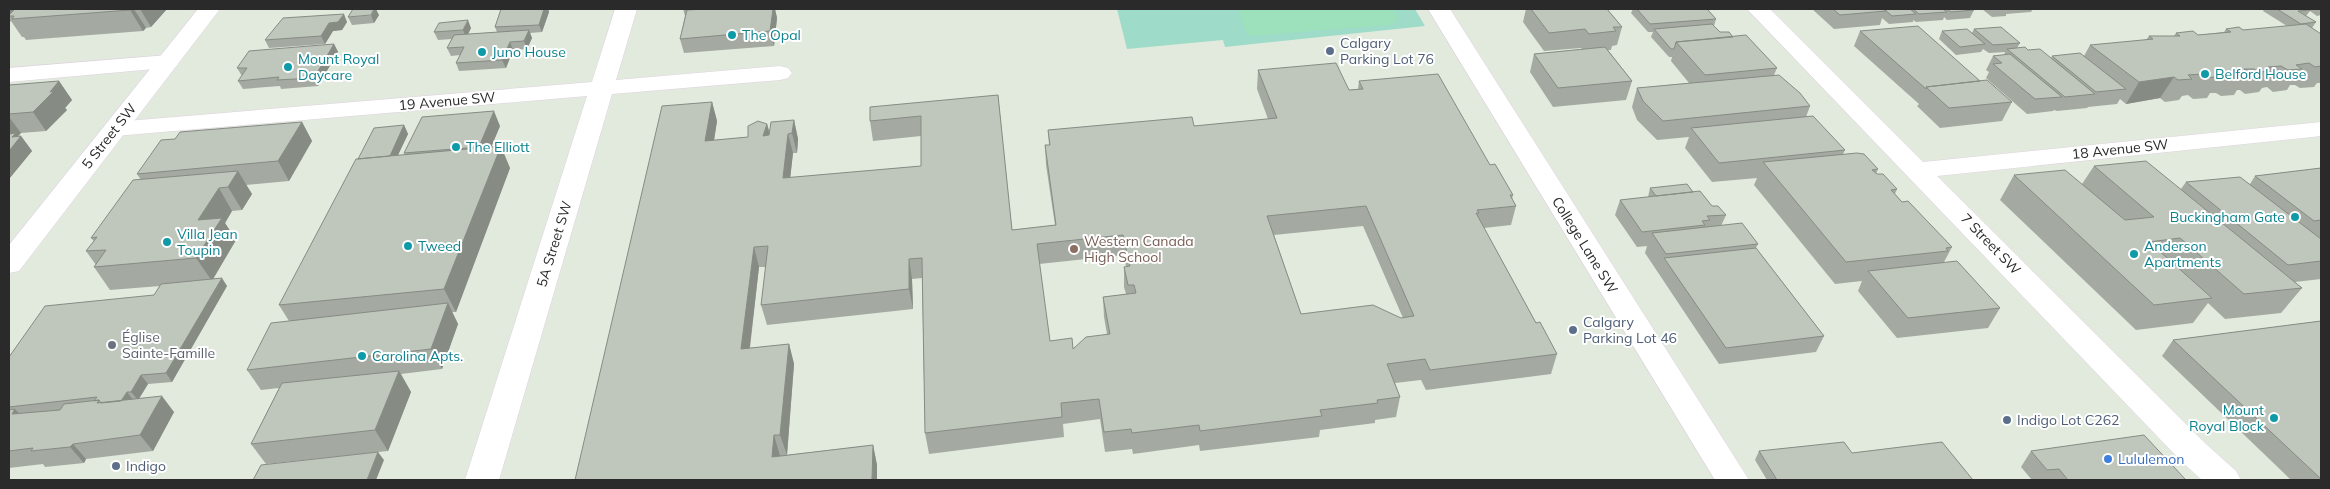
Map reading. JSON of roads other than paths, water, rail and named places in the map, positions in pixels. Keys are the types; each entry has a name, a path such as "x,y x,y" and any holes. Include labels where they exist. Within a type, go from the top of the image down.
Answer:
{"street":[{"name":"5 Street SW","path":"9,264 209,9"},
{"name":"5A Street SW","path":"482,480 626,9"},
{"name":"College Lane SW","path":"1439,9 1732,480"},
{"name":"7 Street SW","path":"1758,9 2194,453 2224,480"},
{"path":"9,75 168,62"},
{"name":"19 Avenue SW","path":"115,129 780,73"},
{"name":"18 Avenue SW","path":"1918,170 2321,129"}],"place":[{"name":"The Opal","path":"732,35"},
{"name":"Calgary Parking Lot 76","path":"1330,51"},
{"name":"Juno House","path":"482,52"},
{"name":"Mount Royal Daycare","path":"288,67"},
{"name":"Belford House","path":"2205,74"},
{"name":"The Elliott","path":"456,147"},
{"name":"Buckingham Gate","path":"2295,217"},
{"name":"Villa Jean Toupin","path":"167,242"},
{"name":"Tweed","path":"408,246"},
{"name":"Western Canada High School","path":"1074,249"},
{"name":"Anderson Apartments","path":"2134,254"},
{"name":"Calgary Parking Lot 46","path":"1573,330"},
{"name":"Église Sainte-Famille","path":"112,345"},
{"name":"Carolina Apts.","path":"362,356"},
{"name":"Mount Royal Block","path":"2274,418"},
{"name":"Indigo Lot C262","path":"2007,420"},
{"name":"Lululemon","path":"2108,459"},
{"name":"Indigo","path":"116,466"}]}
